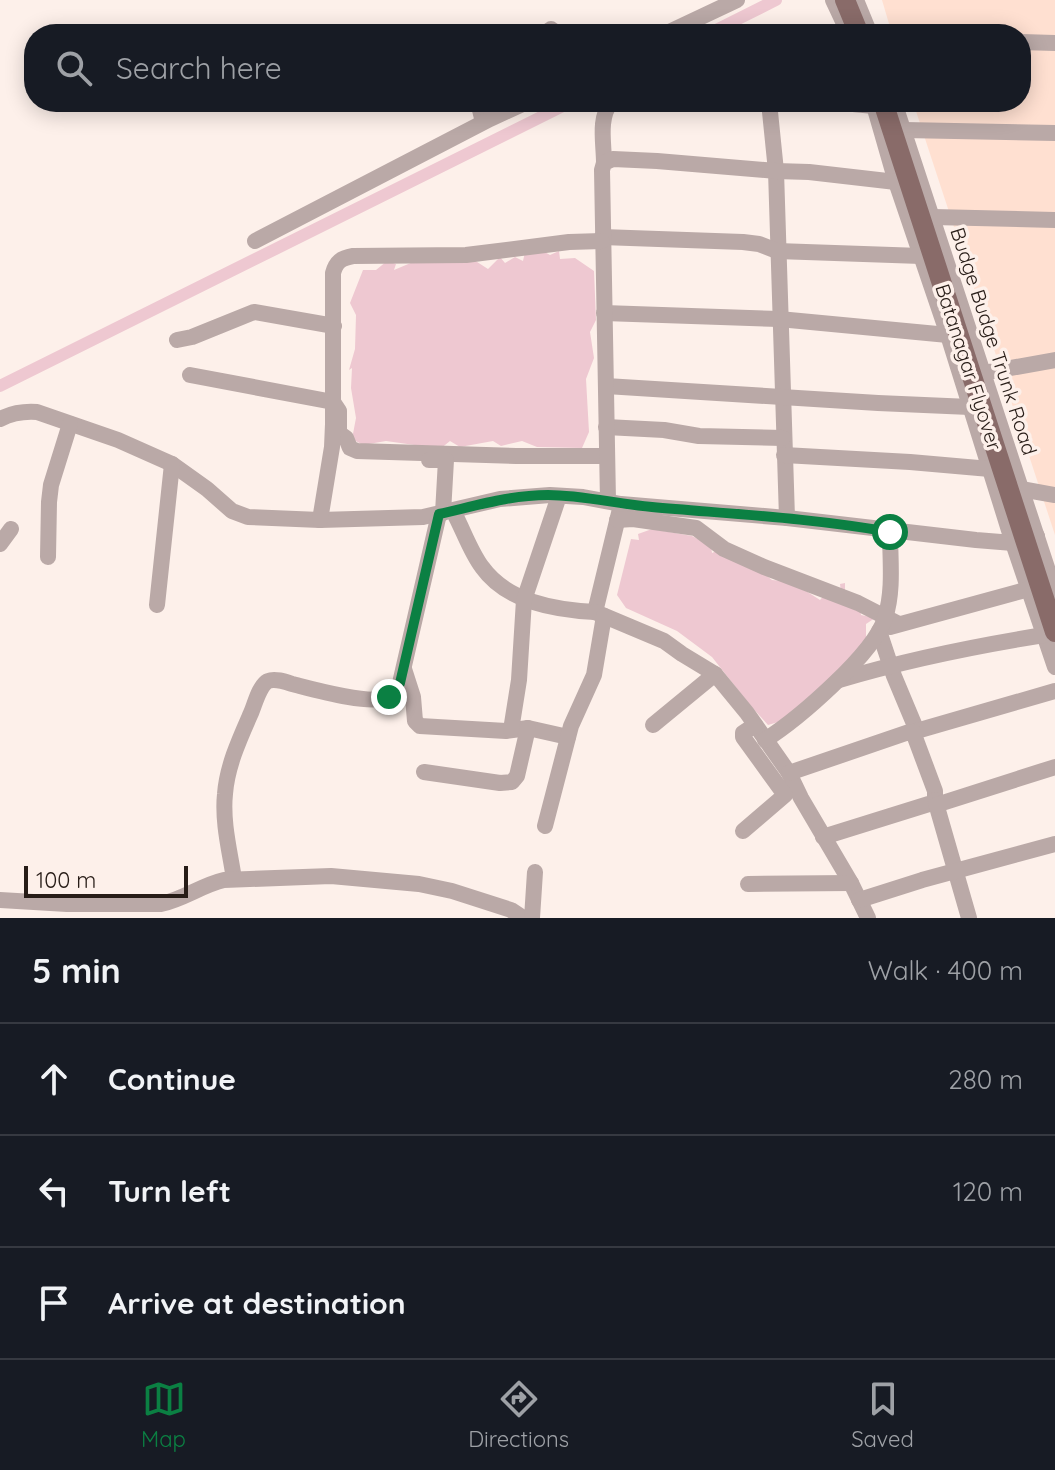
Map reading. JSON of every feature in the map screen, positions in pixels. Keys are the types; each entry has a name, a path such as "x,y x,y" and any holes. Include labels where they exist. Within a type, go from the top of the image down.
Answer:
{"main road":[{"path":"845,0 855,24"},
{"name":"Batanagar Flyover","path":"880,112 1025,539 1050,633"}],"street":[{"path":"686,24 737,0"},
{"path":"833,0 844,24"},
{"path":"856,0 866,24"},
{"path":"1031,42 1055,43"},
{"path":"480,112 483,122"},
{"path":"255,241 505,112"},
{"path":"545,826 574,717 594,675 616,508 607,456 606,427 602,239 605,112"},
{"path":"770,112 776,171 787,518"},
{"name":"Budge Budge Trunk Road","path":"879,112 896,182 999,497 1055,592"},
{"name":"Budge Budge Trunk Road","path":"898,112 1021,489 1029,589 1050,633 1055,667"},
{"path":"904,130 1055,133"},
{"path":"604,163 613,159 809,172 896,182"},
{"path":"933,217 1055,220"},
{"path":"320,520 332,437 333,273 342,258 466,255 602,239 743,242 777,251 921,256"},
{"path":"177,340 254,312 334,326"},
{"path":"604,313 779,319 948,335"},
{"path":"983,373 1055,360"},
{"path":"190,375 333,402 339,411 339,433 346,438 350,448 357,451 607,456"},
{"path":"606,386 970,407"},
{"path":"0,419 26,411 37,412 118,440 172,464 232,511 248,517 320,520 423,517 500,499 538,495 559,496 726,531 764,567 858,603 886,625"},
{"path":"48,557 51,485 70,424"},
{"path":"606,427 664,430 910,462 990,469"},
{"path":"234,879 224,808 225,792 241,737 260,691 265,683 274,680 331,694 374,700 389,697 395,692 445,513 446,460 329,461"},
{"path":"157,605 172,464"},
{"path":"999,497 1021,489 1055,495"},
{"path":"424,772 500,783 512,782 517,776 524,600 559,496"},
{"path":"616,508 633,519 726,531 787,518 890,532 1025,539"},
{"path":"445,513 487,574 524,600 553,608 600,614 664,641 715,674 765,740 851,883 868,918"},
{"path":"0,544 11,529"},
{"path":"890,532 886,625 890,665 935,791 935,802 969,918"},
{"path":"765,740 799,716 863,654 886,625 1029,589"},
{"path":"835,681 890,665 1050,633"},
{"path":"403,668 413,697 417,724 506,731 519,729 568,737"},
{"path":"653,725 715,674"},
{"path":"743,831 790,785 906,733 1055,691"},
{"path":"755,725 743,733 743,737 790,785"},
{"path":"823,837 1055,767"},
{"path":"859,900 1055,844"},
{"path":"532,918 535,872"},
{"path":"0,900 123,911 173,901 212,882 331,876 419,884 452,891 511,910 523,918"},
{"path":"748,884 851,883"}],"shaded area":[{"path":"882,0 1055,0 1055,535 916,112 1031,112 1031,24 889,24"},
{"path":"534,246 550,255 559,251 560,259 575,258 594,271 596,320 590,332 594,358 586,379 589,432 582,448 537,447 522,441 501,446 493,441 460,447 450,441 435,453 429,447 386,441 363,445 352,439 356,418 351,388 352,368 349,370 355,349 356,315 350,303 363,270 376,270 387,261 396,264 394,270 413,262 474,260 488,269 500,257 505,263 515,257 523,261 526,248"},
{"path":"652,529 692,536 711,546 712,553 723,548 743,557 772,580 792,582 820,600 827,592 842,599 840,584 845,583 845,606 859,597 861,615 875,618 866,624 866,639 853,658 785,720 768,725 712,657 677,631 626,608 617,595 631,539 639,540 638,534"}],"waterway":[{"path":"728,24 776,0"},
{"path":"0,386 551,112"}],"route":[{"path":"389,697 400,683 439,514 500,499 550,495 787,518 890,532"}]}
